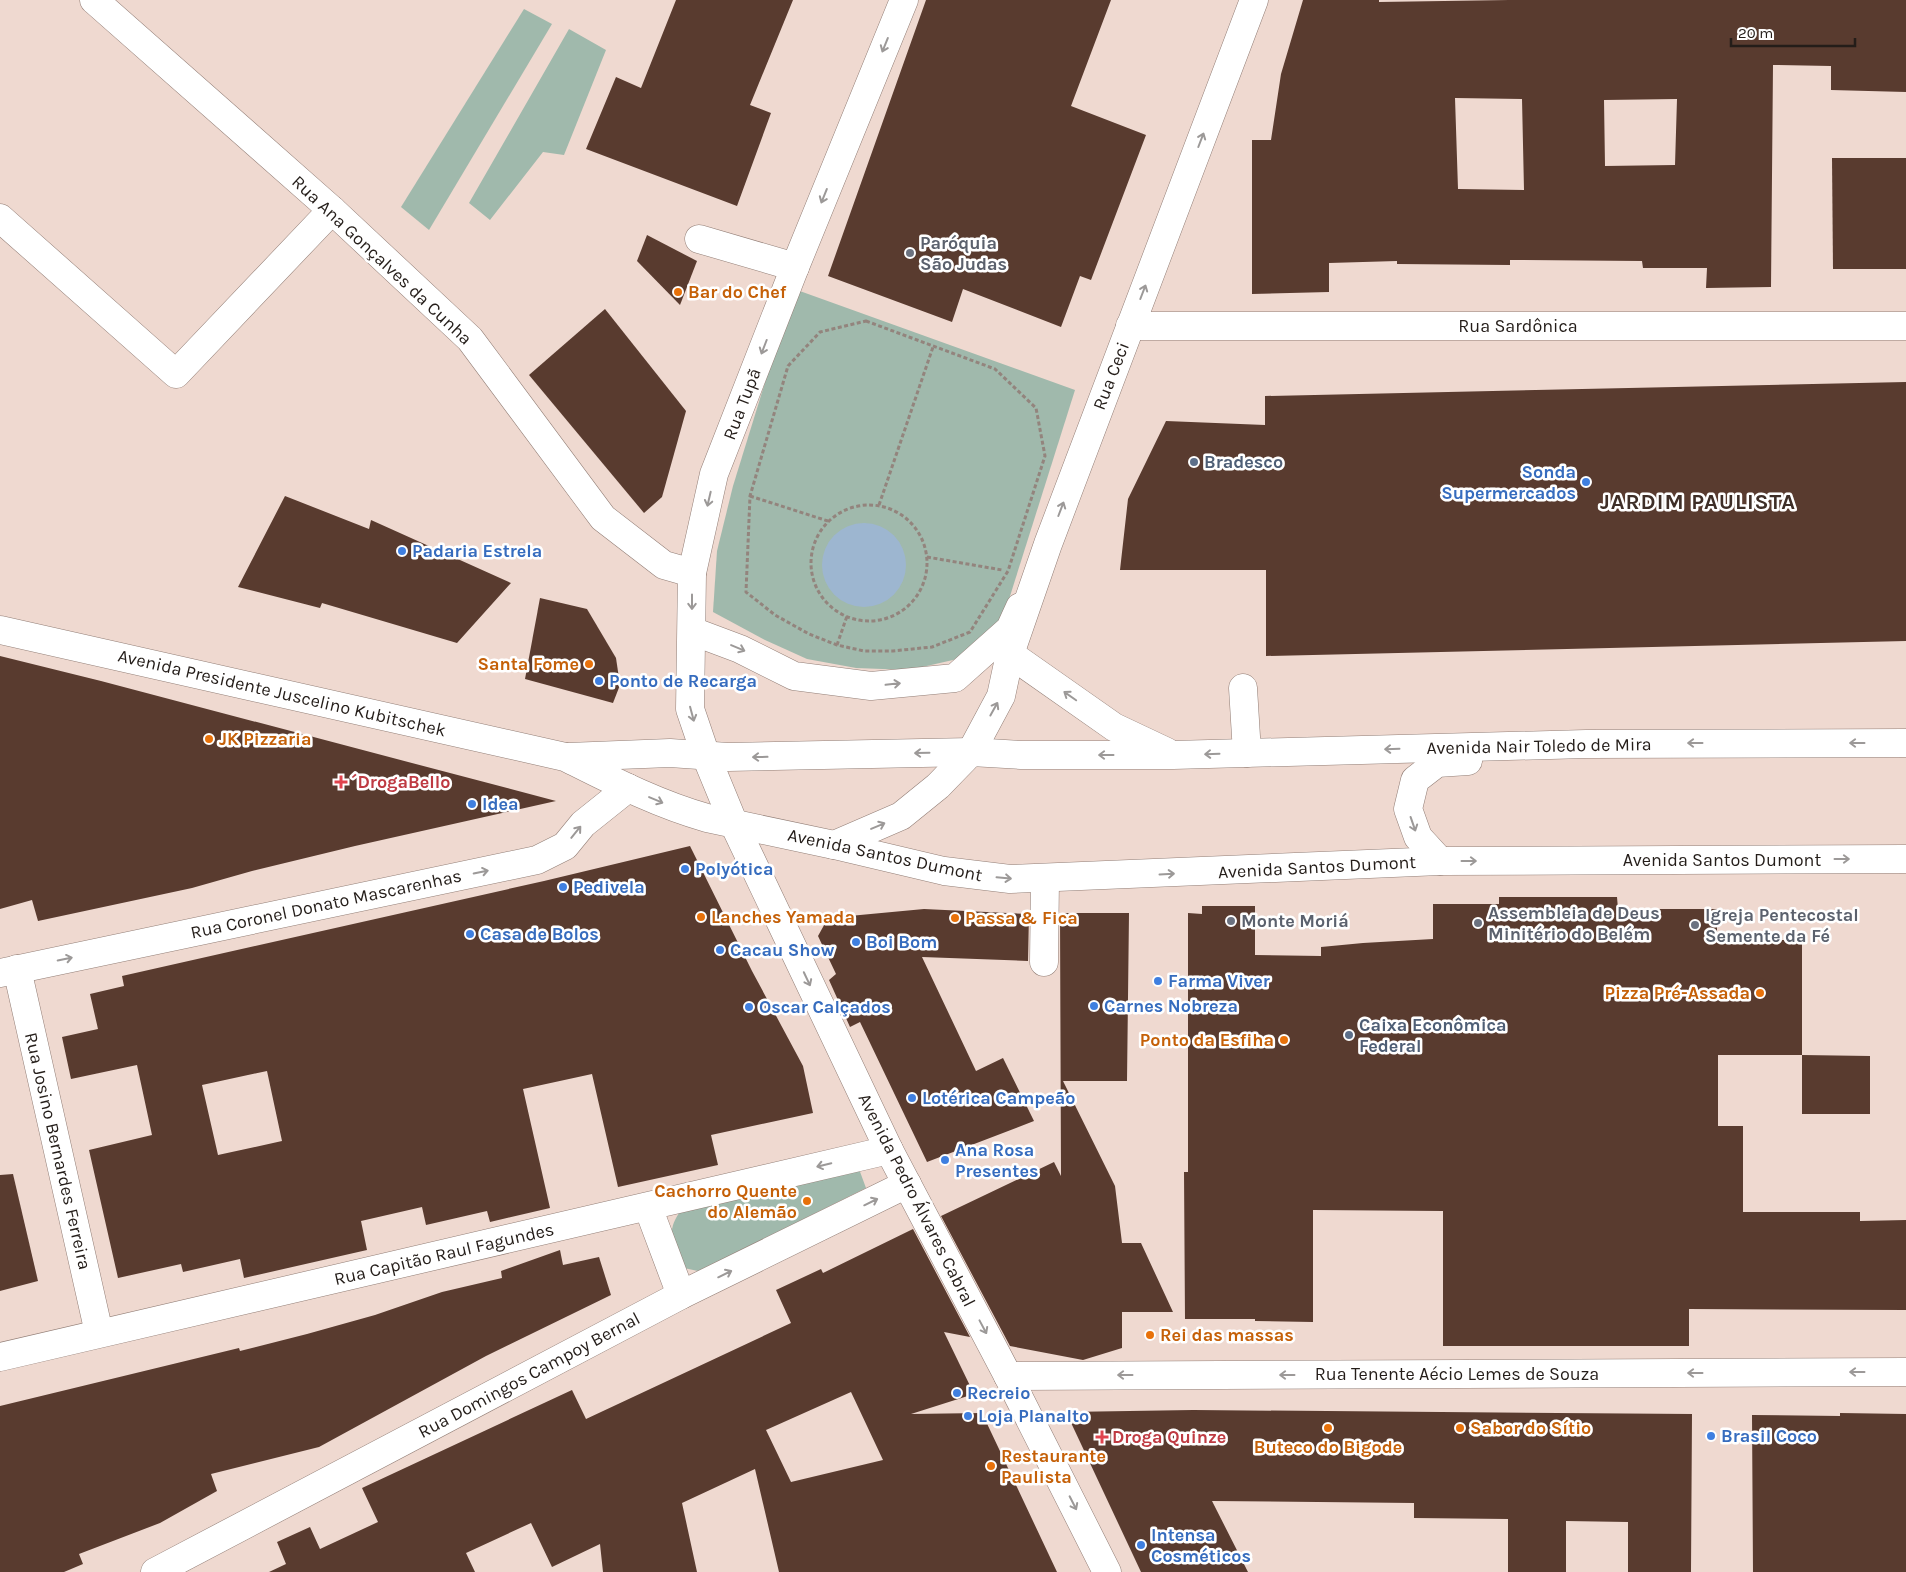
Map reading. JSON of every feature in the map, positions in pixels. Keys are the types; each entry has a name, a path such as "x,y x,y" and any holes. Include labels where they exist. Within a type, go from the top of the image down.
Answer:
{"main road":[{"name":"Rua Ana Gonçalves da Cunha","path":"94,0 332,210 470,339 603,518 620,533 664,565 692,573"},
{"name":"Rua Tupã","path":"734,824 706,756 690,709 692,573 714,474 795,267 904,0"},
{"name":"Rua Ceci","path":"834,845 901,816 938,786 971,752 1001,696 1010,654 1048,544 1254,0"},
{"path":"0,218 176,374 332,210"},
{"path":"699,238 795,267"},
{"name":"Rua Sardônica","path":"1130,326 1906,326"},
{"path":"692,631 740,649 794,676 871,686 955,678 1010,629 1048,544"},
{"name":"Avenida Presidente Juscelino Kubitschek","path":"0,630 565,757 628,788 687,812 734,824"},
{"path":"1010,654 1114,727 1173,755"},
{"path":"1243,688 1247,753"},
{"name":"Avenida Nair Toledo de Mira","path":"1173,755 1586,744 1906,743"},
{"path":"1440,861 1418,837 1408,809 1415,780 1437,763 1522,758 1586,744"},
{"path":"706,756 971,752 1021,755 1173,755"},
{"name":"Avenida Presidente Juscelino Kubitschek","path":"565,757 670,753 706,756"},
{"name":"Rua Coronel Donato Mascarenhas","path":"8,971 537,860 565,846 583,824 628,788"},
{"name":"Avenida Santos Dumont","path":"734,824 944,871 1010,879 1440,861 1906,859"},
{"name":"Avenida Pedro Álvares Cabral","path":"734,824 889,1150 1008,1376 1108,1572"},
{"path":"1044,962 1045,879"},
{"name":"Rua Josino Bernardes Ferreira","path":"8,971 100,1333"},
{"name":"Rua Capitão Raul Fagundes","path":"0,1357 889,1150"},
{"name":"Rua Domingos Campoy Bernal","path":"155,1572 681,1295 907,1184"},
{"path":"648,1207 681,1295"},
{"name":"Rua Tenente Aécio Lemes de Souza","path":"1008,1376 1906,1372"}],"path":[{"path":"866,321 933,347 995,369 1036,408 1045,456 1008,571 970,632 932,647 922,648 864,651 837,645 809,634 775,615 746,592 750,496 788,366 820,332 866,321"},
{"path":"879,505 933,347"},
{"path":"750,496 828,521"},
{"path":"861,505 879,505 897,512 911,524 922,539 927,557 925,577 917,595 904,609 886,618 866,620 847,616 830,606 818,591 812,573 811,554 817,536 828,521 843,510 861,505"},
{"path":"927,557 1008,571"},
{"path":"837,645 847,616"}],"green space":[{"path":"524,9 552,24 429,230 401,207"},
{"path":"569,29 606,50 564,155 543,152 490,220 469,203"},
{"path":"797,290 1075,390 999,631 977,652 953,660 909,670 856,668 807,659 765,640 713,612 717,551 733,486 771,363"},
{"path":"859,1169 866,1188 698,1271 684,1268 672,1239 673,1226 681,1210"}],"water":[{"path":"864,523 887,530 899,542 906,565 899,588 887,600 864,607 841,600 829,588 822,565 829,542 841,530"}],"building":[{"path":"676,0 793,0 750,105 771,113 737,206 586,149 616,77 641,88"},
{"path":"926,0 1111,0 1071,106 1146,135 1091,280 1080,276 1061,327 963,289 952,322 828,276"},
{"path":"1303,0 1379,0 1379,2 1509,0 1906,0 1906,92 1831,90 1831,66 1773,65 1771,287 1706,288 1707,268 1643,268 1642,261 1510,260 1510,265 1397,264 1397,261 1329,263 1329,292 1252,294 1252,140 1271,140 1281,74","holes":["1455,98 1522,99 1524,190 1458,189","1677,99 1675,165 1605,166 1604,100"]},
{"path":"1832,158 1906,158 1906,269 1833,269"},
{"path":"647,235 697,261 680,305 637,261"},
{"path":"605,309 686,411 662,497 644,513 529,375"},
{"name":"Sonda Supermercados","path":"1906,382 1906,641 1266,656 1266,570 1120,570 1128,499 1166,421 1265,425 1265,396"},
{"path":"285,496 369,529 371,520 511,583 457,643 322,603 320,608 238,587"},
{"path":"540,598 587,609 616,658 620,685 613,703 525,679"},
{"path":"0,656 556,801 355,846 192,888 38,921 32,900 0,909"},
{"path":"690,846 752,971 803,1066 813,1113 711,1135 718,1165 618,1187 592,1074 523,1089 550,1208 490,1222 487,1211 426,1225 422,1207 361,1221 367,1250 244,1278 240,1259 183,1272 181,1264 118,1278 89,1150 152,1135 137,1065 71,1079 62,1037 98,1029 90,994 124,986 122,976 544,881","holes":["267,1071 282,1141 218,1155 202,1085"]},
{"path":"1499,897 1617,897 1618,909 1717,909 1717,940 1802,940 1802,1055 1718,1055 1718,1126 1743,1126 1743,1212 1860,1212 1860,1221 1906,1220 1906,1310 1689,1309 1689,1346 1443,1346 1443,1211 1313,1210 1313,1322 1255,1321 1255,1319 1185,1319 1184,1172 1188,1172 1188,913 1202,914 1202,906 1255,906 1255,955 1321,956 1321,947 1433,939 1433,904 1499,904"},
{"path":"924,909 1029,914 1028,961 922,957 976,1071 1003,1058 1034,1121 927,1162 860,1022 850,1027 829,980 836,974 818,936 828,918"},
{"path":"1060,913 1129,913 1127,1081 1063,1081 1115,1186 1122,1243 1141,1243 1173,1312 1122,1312 1122,1348 1083,1360 1010,1346 941,1216 1054,1162 1061,1176"},
{"path":"1802,1055 1870,1056 1870,1114 1802,1114"},
{"path":"13,1174 38,1281 0,1291 0,1175"},
{"path":"913,1229 970,1337 944,1332 974,1394 911,1414 982,1413 1057,1572 779,1572 755,1469 682,1503 697,1572 603,1572 600,1544 552,1567 531,1523 466,1553 475,1572 269,1572 286,1564 277,1542 310,1527 320,1549 378,1522 362,1488 572,1390 586,1419 791,1323 776,1290 821,1269 823,1273","holes":["851,1392 883,1460 791,1482 766,1430"]},
{"path":"560,1250 563,1265 599,1257 611,1295 486,1356 319,1447 211,1474 217,1491 160,1523 79,1554 83,1564 64,1572 0,1572 0,1406 239,1348 240,1351 307,1334 375,1315 442,1292 502,1278 501,1271"},
{"path":"1193,1410 1692,1414 1691,1572 1628,1572 1628,1522 1566,1521 1566,1572 1508,1572 1508,1519 1414,1518 1414,1503 1212,1501 1248,1572 1141,1572 1066,1412"},
{"path":"1840,1413 1906,1414 1906,1572 1753,1572 1752,1415 1840,1416"}],"place":[{"name":"Paróquia São Judas","path":"910,253"},
{"name":"Bar do Chef","path":"678,292"},
{"name":"Bradesco","path":"1194,462"},
{"name":"Sonda Supermercados","path":"1586,482"},
{"name":"Padaria Estrela","path":"402,551"},
{"name":"Santa Fome","path":"589,664"},
{"name":"Ponto de Recarga","path":"599,681"},
{"name":"JK Pizzaria","path":"209,739"},
{"name":"´DrogaBello","path":"341,782"},
{"name":"Idea","path":"472,804"},
{"name":"Polyótica","path":"685,869"},
{"name":"Pedivela","path":"563,887"},
{"name":"Lanches Yamada","path":"701,917"},
{"name":"Passa & Fica","path":"955,918"},
{"name":"Monte Moriá","path":"1231,921"},
{"name":"Assembleia de Deus Minitério do Belém","path":"1478,923"},
{"name":"Igreja Pentecostal Semente da Fé","path":"1695,925"},
{"name":"Casa de Bolos","path":"470,934"},
{"name":"Boi Bom","path":"856,942"},
{"name":"Cacau Show","path":"720,950"},
{"name":"Farma Viver","path":"1158,981"},
{"name":"Pizza Pré-Assada","path":"1760,993"},
{"name":"Carnes Nobreza","path":"1094,1006"},
{"name":"Oscar Calçados","path":"749,1007"},
{"name":"Caixa Econômica Federal","path":"1349,1035"},
{"name":"Ponto da Esfiha","path":"1284,1040"},
{"name":"Lotérica Campeão","path":"912,1098"},
{"name":"Ana Rosa Presentes","path":"945,1160"},
{"name":"Cachorro Quente do Alemão","path":"807,1201"},
{"name":"Rei das massas","path":"1150,1335"},
{"name":"Recreio","path":"957,1393"},
{"name":"Loja Planalto","path":"968,1416"},
{"name":"Buteco do Bigode","path":"1328,1428"},
{"name":"Sabor do Sítio","path":"1460,1428"},
{"name":"Brasil Coco","path":"1711,1436"},
{"name":"Droga Quinze","path":"1102,1437"},
{"name":"Restaurante Paulista","path":"991,1466"},
{"name":"Intensa Cosméticos","path":"1141,1545"}],"district":[{"name":"JARDIM PAULISTA","path":"1698,501"}]}
